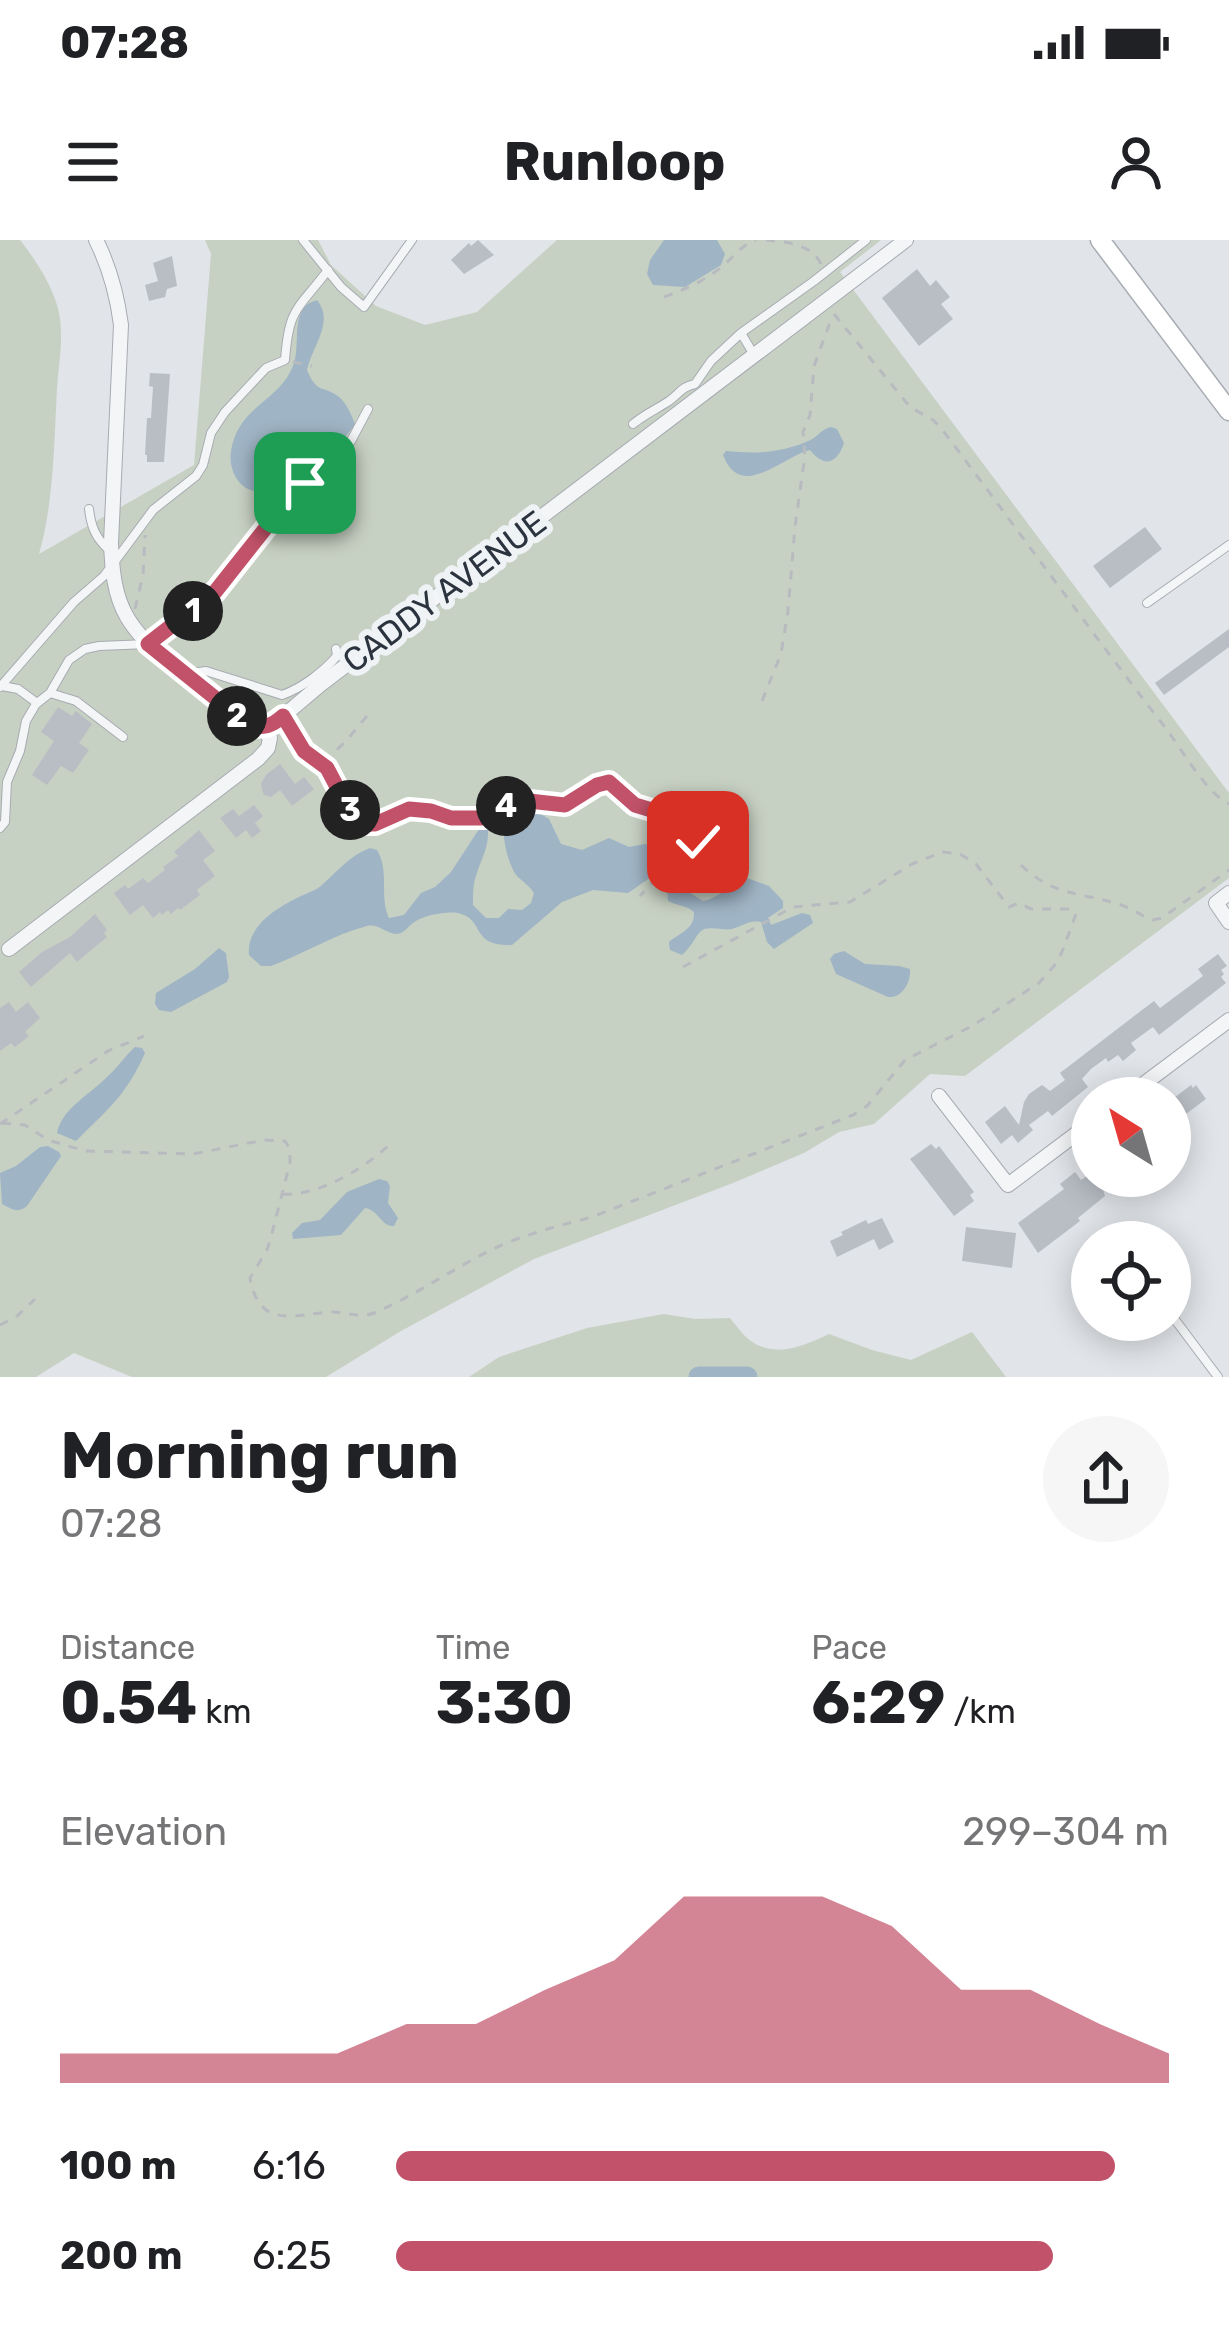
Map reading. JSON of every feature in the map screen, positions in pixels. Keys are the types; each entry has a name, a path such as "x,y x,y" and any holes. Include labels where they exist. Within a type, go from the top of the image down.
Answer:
{"street":[{"path":"9,949 258,759 270,738 148,644 130,622 118,596 111,559 121,325 118,295 96,240"},
{"name":"CADDY AVENUE","path":"262,728 274,724 754,355 829,306 906,240"},
{"path":"1100,240 1229,412"},
{"path":"1229,893 1216,904 1229,922"},
{"path":"1153,1077 1229,1020"},
{"path":"939,1096 1008,1185 1071,1138"}],"lane":[{"path":"303,240 350,297 364,307 412,240"},
{"path":"633,424 683,387 695,384 741,333 866,240"},
{"path":"0,686 160,502 200,472 211,433 224,412 266,368 285,360 291,317 328,270"},
{"path":"741,333 754,355"},
{"path":"0,828 7,782 26,721 69,660 99,646 148,644 215,592 291,496 351,441 368,409"},
{"path":"89,509 97,538 111,559"},
{"path":"1147,603 1229,545"},
{"path":"184,674 206,671 282,695 332,662 336,649"},
{"path":"0,686 18,689 37,703"},
{"path":"50,693 76,701 123,737"},
{"path":"1191,1341 1218,1377"}],"path":[{"path":"664,297 713,274 756,240"},
{"path":"766,240 794,244 817,255 822,265 814,281"},
{"path":"762,700 781,654 805,455 802,437 829,306"},
{"path":"829,306 910,407 941,428 1210,791 1229,804"},
{"path":"285,360 312,366"},
{"path":"130,622 142,574 145,521"},
{"path":"322,763 371,711"},
{"path":"283,716 304,751 322,763 346,804 361,822 370,825 409,809 451,818 482,818 520,800 565,805 597,785 612,783 635,805 695,822 702,829 698,842 677,856 640,896"},
{"path":"1,1125 25,1125 48,1139 85,1151 194,1154 281,1140 291,1154 269,1245 250,1278 258,1300 284,1317 336,1312 370,1315 500,1246 592,1217 861,1111 904,1060 972,1026 1039,983 1062,952 1076,914 1071,909 1031,909 1019,903 1009,907 976,865 949,851 912,864 850,902 801,905 771,918 683,967"},
{"path":"1021,865 1054,889 1120,904 1153,920 1229,870"},
{"path":"1,1125 108,1051 144,1036"},
{"path":"281,1194 313,1191 365,1165 389,1145"},
{"path":"0,1325 35,1299"}],"green space":[{"path":"0,240 20,240 46,279 59,315 52,472 39,554 194,465 211,254 205,240 318,240 331,265 376,306 425,325 477,312 557,240 881,240 840,272 1229,793 1229,878 965,1076 930,1074 874,1124 839,1132 804,1153 733,1183 534,1259 326,1377 132,1377 74,1353 36,1377 0,1377"},
{"path":"664,1314 730,1318 748,1339 770,1349 801,1346 829,1334 911,1360 972,1332 1006,1377 469,1377 499,1357 587,1328"}],"water":[{"path":"664,240 717,240 725,254 721,265 685,287 653,285 647,274 650,260"},
{"path":"317,300 323,325 307,370 318,387 342,399 355,424 304,474 270,490 255,491 242,485 232,470 235,436 288,376 296,355 299,317"},
{"path":"831,427 844,443 830,461 810,450 751,476 731,469 723,455 726,451 786,448"},
{"path":"529,807 549,819 561,844 582,850 609,838 629,847 645,844 656,848 659,861 651,877 628,893 593,890 562,902 512,945 490,942 468,917 451,913 420,919 397,934 367,926 271,966 261,966 249,955 252,936 263,920 320,886 370,848 381,858 389,918 404,915 421,893 451,872 483,823 488,840 474,884 473,905 486,918 499,918 508,909 522,910 534,893 512,867 503,825 515,811"},
{"path":"747,878 769,886 783,901 783,908 768,918 771,925 802,913 810,915 813,923 774,949 761,922 756,922 732,929 704,929 682,955 670,950 669,942 689,927 694,912 668,901 667,889 681,887 703,901"},
{"path":"219,948 226,953 227,982 171,1012 159,1010 156,993"},
{"path":"844,951 865,964 910,969 907,984 888,997 836,974 830,959"},
{"path":"135,1047 145,1053 115,1102 76,1141 57,1133 71,1109"},
{"path":"48,1146 61,1156 27,1206 17,1210 2,1204 0,1173"},
{"path":"379,1179 390,1186 388,1203 398,1218 394,1226 365,1208 341,1235 293,1239 292,1233 302,1223 320,1220 347,1192"}],"building":[{"path":"478,240 494,255 464,274 451,260"},
{"path":"172,256 177,286 167,289 165,297 149,301 145,285 158,281 153,263"},
{"path":"917,269 930,286 936,280 950,297 941,304 953,319 919,346 882,298"},
{"path":"150,373 170,374 164,462 147,462 145,455 153,387 149,386"},
{"path":"1145,527 1162,549 1110,588 1093,566"},
{"path":"1229,629 1229,647 1164,695 1155,683"},
{"path":"58,707 72,716 76,711 92,724 79,743 89,750 73,773 61,766 47,785 32,775 54,741 41,732"},
{"path":"280,764 295,784 304,777 314,789 292,806 280,790 271,797 262,790 267,774"},
{"path":"254,805 263,816 255,823 261,831 252,838 246,830 236,838 220,818 233,809 239,816"},
{"path":"199,830 215,851 203,860 215,876 197,890 200,895 171,914 168,910 153,918 143,905 130,915 114,893 143,878 148,883"},
{"path":"95,914 107,937 77,962 70,953 31,987 19,972"},
{"path":"1218,954 1227,966 1221,970 1226,983 1159,1035 1153,1027 1131,1043 1136,1050 1123,1061 1118,1055 1108,1062 1106,1058 1084,1077 1071,1077 1071,1101 1052,1116 1048,1111 1029,1125 1033,1130 1018,1143 1012,1135 1001,1144 985,1122 1005,1106 1019,1125 1029,1094 1042,1085 1050,1091 1065,1080 1060,1073 1154,1001 1160,1008 1203,976 1198,969"},
{"path":"9,1002 16,1012 28,1002 40,1018 25,1032 29,1036 0,1051 0,1008"},
{"path":"1191,1085 1196,1085 1206,1099 1191,1110"},
{"path":"931,1144 936,1149 939,1146 974,1192 970,1195 974,1201 954,1216 910,1159"},
{"path":"1071,1175 1071,1197 1104,1197 1038,1253 1018,1223 1064,1189 1060,1184"},
{"path":"882,1218 894,1242 879,1250 874,1239 837,1257 830,1241 866,1220 868,1224"},
{"path":"966,1227 1016,1233 1012,1268 962,1261"}],"waterway":[{"path":"699,1377 747,1377"}],"route":[{"path":"305,483 215,592 148,644 250,726 262,728 283,716 304,751 327,768 346,804 364,824 409,809 451,818 482,818 520,800 565,805 609,782 635,805 698,824 702,829 698,842"}]}
